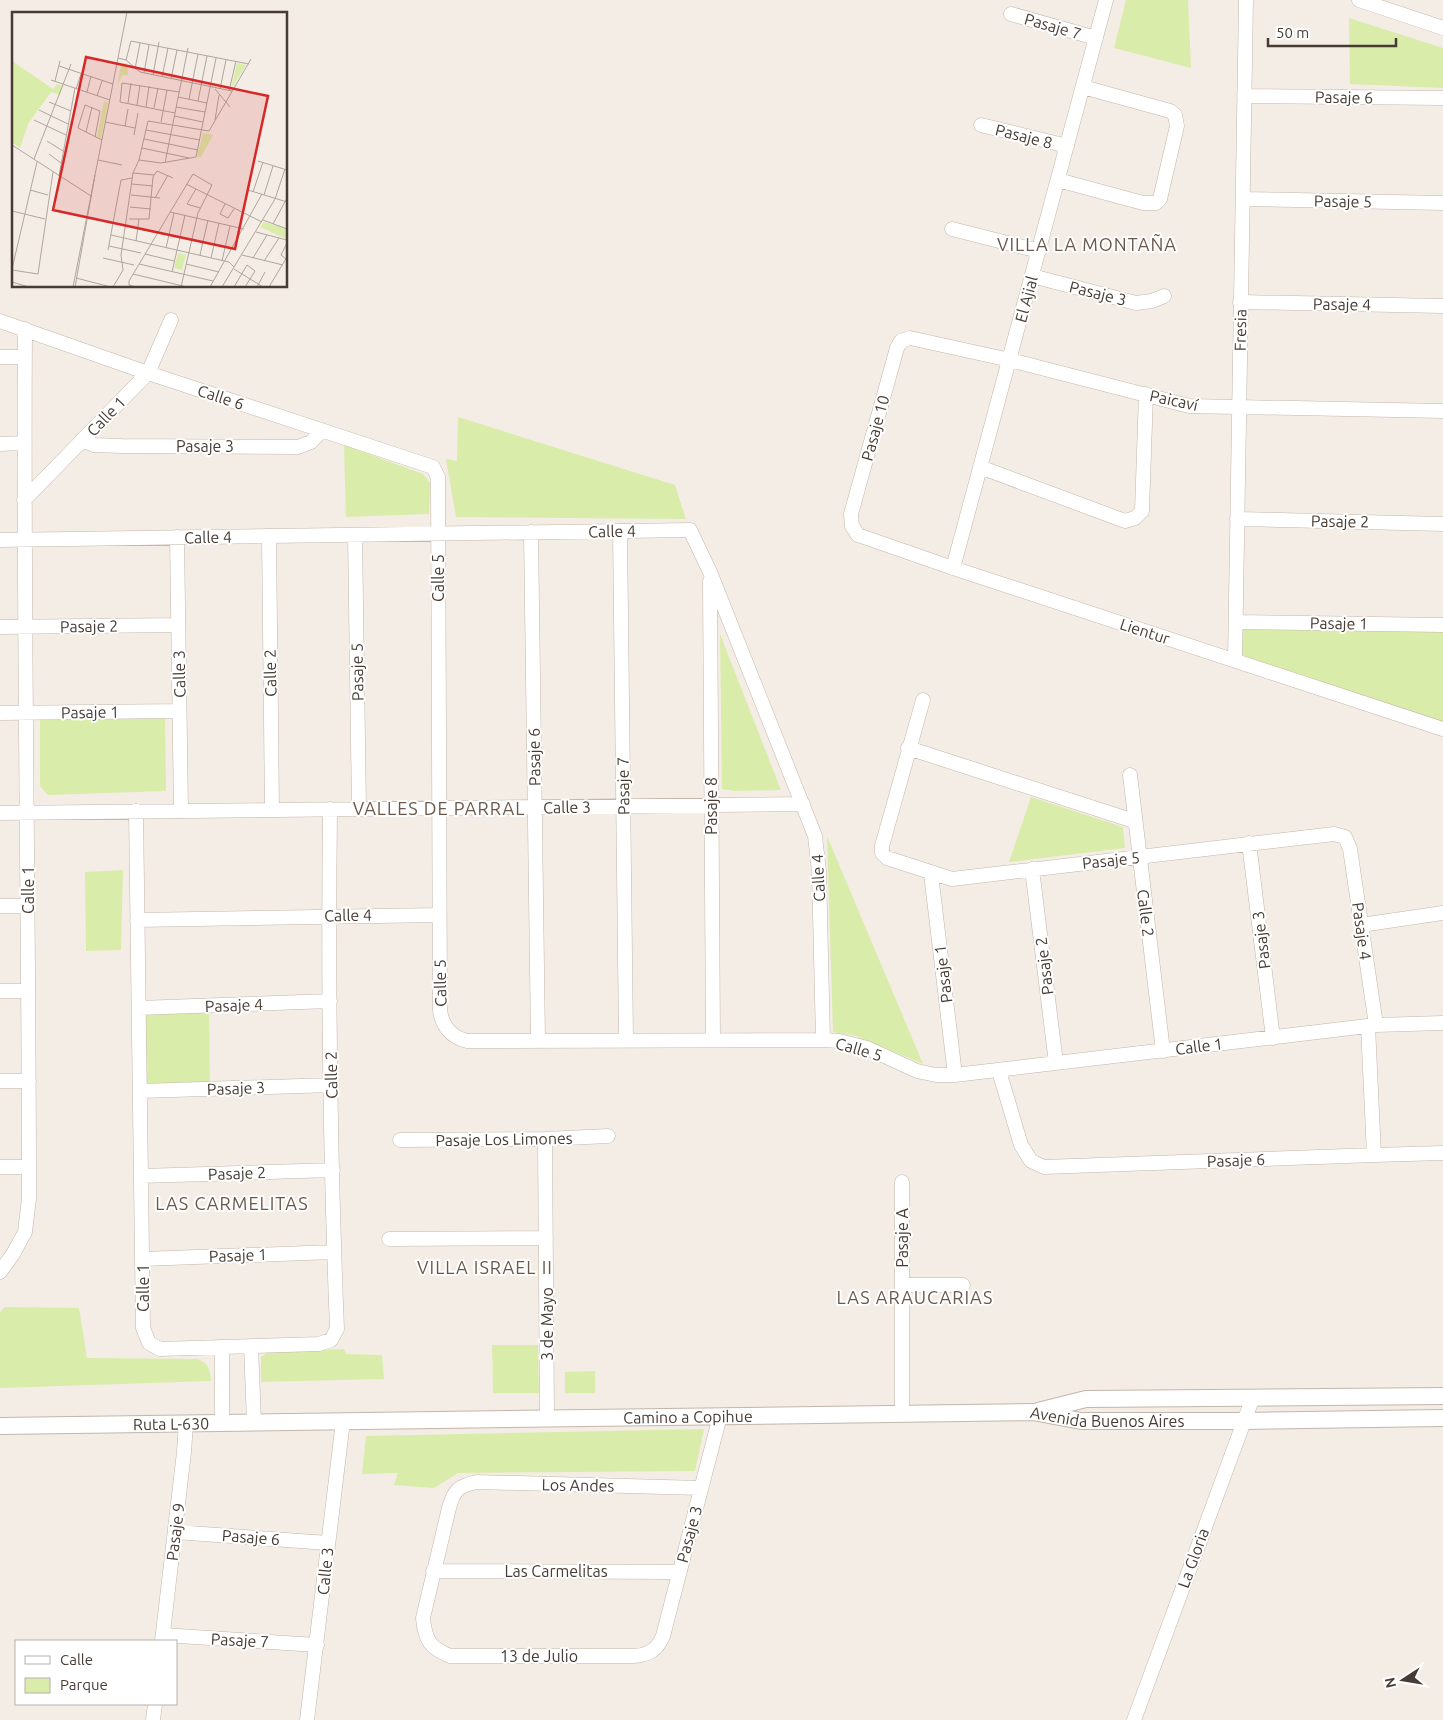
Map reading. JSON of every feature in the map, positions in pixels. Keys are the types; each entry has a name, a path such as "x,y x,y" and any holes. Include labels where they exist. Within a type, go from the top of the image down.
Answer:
{"street":[{"name":"El Ajial","path":"953,568 1106,0"},
{"name":"Fresia","path":"1235,660 1246,0"},
{"path":"1359,0 1443,28"},
{"name":"Pasaje 7","path":"1011,14 1096,38"},
{"path":"1058,180 1143,203 1156,203 1160,199 1177,126 1175,115 1170,111 1083,87"},
{"name":"Pasaje 6","path":"1244,96 1443,98"},
{"name":"Pasaje 8","path":"981,125 1067,146"},
{"name":"Pasaje 5","path":"1243,198 1443,202"},
{"path":"952,229 1039,251"},
{"name":"Pasaje 3","path":"1032,276 1136,303 1152,301 1164,296"},
{"name":"Pasaje 4","path":"1240,302 1443,306"},
{"name":"Calle 1","path":"24,500 148,373 170,320"},
{"name":"Calle 6","path":"0,321 148,373 433,467 438,477"},
{"name":"Calle 1","path":"0,1272 7,1254 25,1232 29,1198 24,539 25,329"},
{"name":"Paicaví","path":"910,338 1010,360 1189,406 1443,410"},
{"name":"Pasaje 10","path":"852,526 852,514 897,348 901,341 910,338"},
{"path":"0,357 25,357"},
{"path":"980,467 1125,521 1135,518 1142,511 1146,394"},
{"name":"Pasaje 3","path":"82,440 94,445 121,446 298,446 311,442 322,430"},
{"path":"0,444 24,444"},
{"name":"Calle 5","path":"438,477 440,1010 441,1017 448,1031 467,1041 823,1040 867,1048 917,1071 955,1075"},
{"name":"Pasaje 2","path":"1237,519 1443,524"},
{"name":"Lientur","path":"852,526 858,535 953,568 1443,729"},
{"name":"Calle 4","path":"0,540 690,530 710,572 815,836 818,854 823,1040"},
{"name":"Pasaje 7","path":"620,531 626,1040"},
{"name":"Pasaje 6","path":"531,532 538,1041"},
{"name":"Pasaje 5","path":"355,535 359,809"},
{"name":"Calle 2","path":"269,536 272,810"},
{"name":"Calle 3","path":"177,537 180,811"},
{"name":"Pasaje 8","path":"710,572 712,1040"},
{"name":"Pasaje 1","path":"1236,622 1443,625"},
{"name":"Pasaje 2","path":"0,627 178,625"},
{"path":"923,700 908,748 1134,821"},
{"name":"Pasaje 1","path":"0,713 179,711"},
{"name":"Pasaje 5","path":"908,748 882,846 882,853 887,858 931,874 952,879 1334,834 1346,838"},
{"name":"Calle 2","path":"1130,775 1163,1051"},
{"name":"Calle 3","path":"0,813 803,804"},
{"name":"Calle 2","path":"251,1346 319,1344 331,1340 337,1330 330,1001 330,809"},
{"name":"Calle 1","path":"136,811 143,1328 148,1343 160,1349 222,1347"},
{"name":"Pasaje 4","path":"1346,838 1350,849 1361,925 1372,1025 1374,1154"},
{"name":"Pasaje 3","path":"1249,843 1273,1038"},
{"name":"Pasaje 2","path":"1032,869 1056,1063"},
{"name":"Pasaje 1","path":"931,874 955,1075"},
{"path":"0,906 27,906"},
{"path":"1361,925 1443,913"},
{"name":"Calle 4","path":"137,920 439,914"},
{"path":"0,991 28,991"},
{"name":"Pasaje 4","path":"138,1008 330,1001"},
{"name":"Calle 1","path":"955,1075 1372,1025 1443,1023"},
{"name":"Pasaje 6","path":"999,1070 1021,1145 1031,1161 1044,1167 1087,1167 1374,1154 1443,1154"},
{"path":"0,1081 29,1081"},
{"name":"Pasaje 3","path":"140,1091 332,1085"},
{"name":"Pasaje Los Limones","path":"400,1140 546,1139 608,1136"},
{"name":"3 de Mayo","path":"546,1139 547,1418"},
{"path":"0,1167 29,1167"},
{"name":"Pasaje 2","path":"141,1176 333,1170"},
{"name":"Pasaje A","path":"902,1182 902,1414"},
{"path":"389,1239 546,1238"},
{"name":"Pasaje 1","path":"143,1259 334,1252"},
{"path":"902,1285 963,1285"},
{"path":"222,1423 222,1347 251,1346 254,1422"},
{"name":"Avenida Buenos Aires","path":"1033,1412 1086,1399 1443,1396"},
{"name":"La Gloria","path":"1134,1720 1253,1397"},
{"name":"Camino a Copihue","path":"343,1421 1033,1412"},
{"name":"Avenida Buenos Aires","path":"1033,1412 1081,1421 1443,1418"},
{"name":"Pasaje 3","path":"654,1651 664,1636 720,1416"},
{"name":"Calle 3","path":"307,1720 343,1421"},
{"name":"Ruta L-630","path":"0,1426 343,1421"},
{"name":"Pasaje 9","path":"162,1638 186,1423"},
{"name":"Los Andes","path":"433,1571 448,1508 457,1490 466,1485 477,1482 701,1488"},
{"name":"Pasaje 6","path":"175,1532 328,1543"},
{"name":"Las Carmelitas","path":"433,1571 679,1572"},
{"name":"13 de Julio","path":"433,1571 423,1618 424,1632 429,1642 437,1650 450,1656 644,1656 654,1651"},
{"name":"Pasaje 7","path":"162,1638 316,1645"},
{"path":"153,1720 155,1705"}],"green space":[{"path":"1126,0 1188,0 1191,68 1114,48"},
{"path":"1349,18 1443,48 1443,88 1350,84"},
{"path":"458,417 675,485 686,519 456,517 446,459 457,461"},
{"path":"344,445 423,474 430,483 429,514 346,517"},
{"path":"1240,626 1443,629 1443,724 1240,657"},
{"path":"720,634 781,790 734,791 722,789"},
{"path":"165,717 166,791 48,795 40,786 40,719"},
{"path":"1031,797 1123,827 1125,848 1009,862"},
{"path":"827,836 923,1064 856,1036 833,1032"},
{"path":"123,870 121,950 86,951 85,872"},
{"path":"209,1011 210,1084 145,1087 143,1012"},
{"path":"5,1307 79,1308 87,1358 198,1359 208,1367 211,1381 0,1388 0,1312"},
{"path":"492,1345 538,1345 539,1393 493,1393"},
{"path":"344,1349 346,1354 382,1355 384,1379 261,1382 261,1357 268,1352"},
{"path":"595,1371 595,1393 565,1393 565,1372"},
{"path":"704,1429 695,1471 458,1473 434,1488 394,1485 398,1473 362,1474 366,1436"}],"district":[{"name":"VILLA LA MONTAÑA","path":"1087,244"},
{"name":"VALLES DE PARRAL","path":"439,808"},
{"name":"LAS CARMELITAS","path":"232,1203"},
{"name":"VILLA ISRAEL II","path":"485,1267"},
{"name":"LAS ARAUCARIAS","path":"915,1297"}]}
